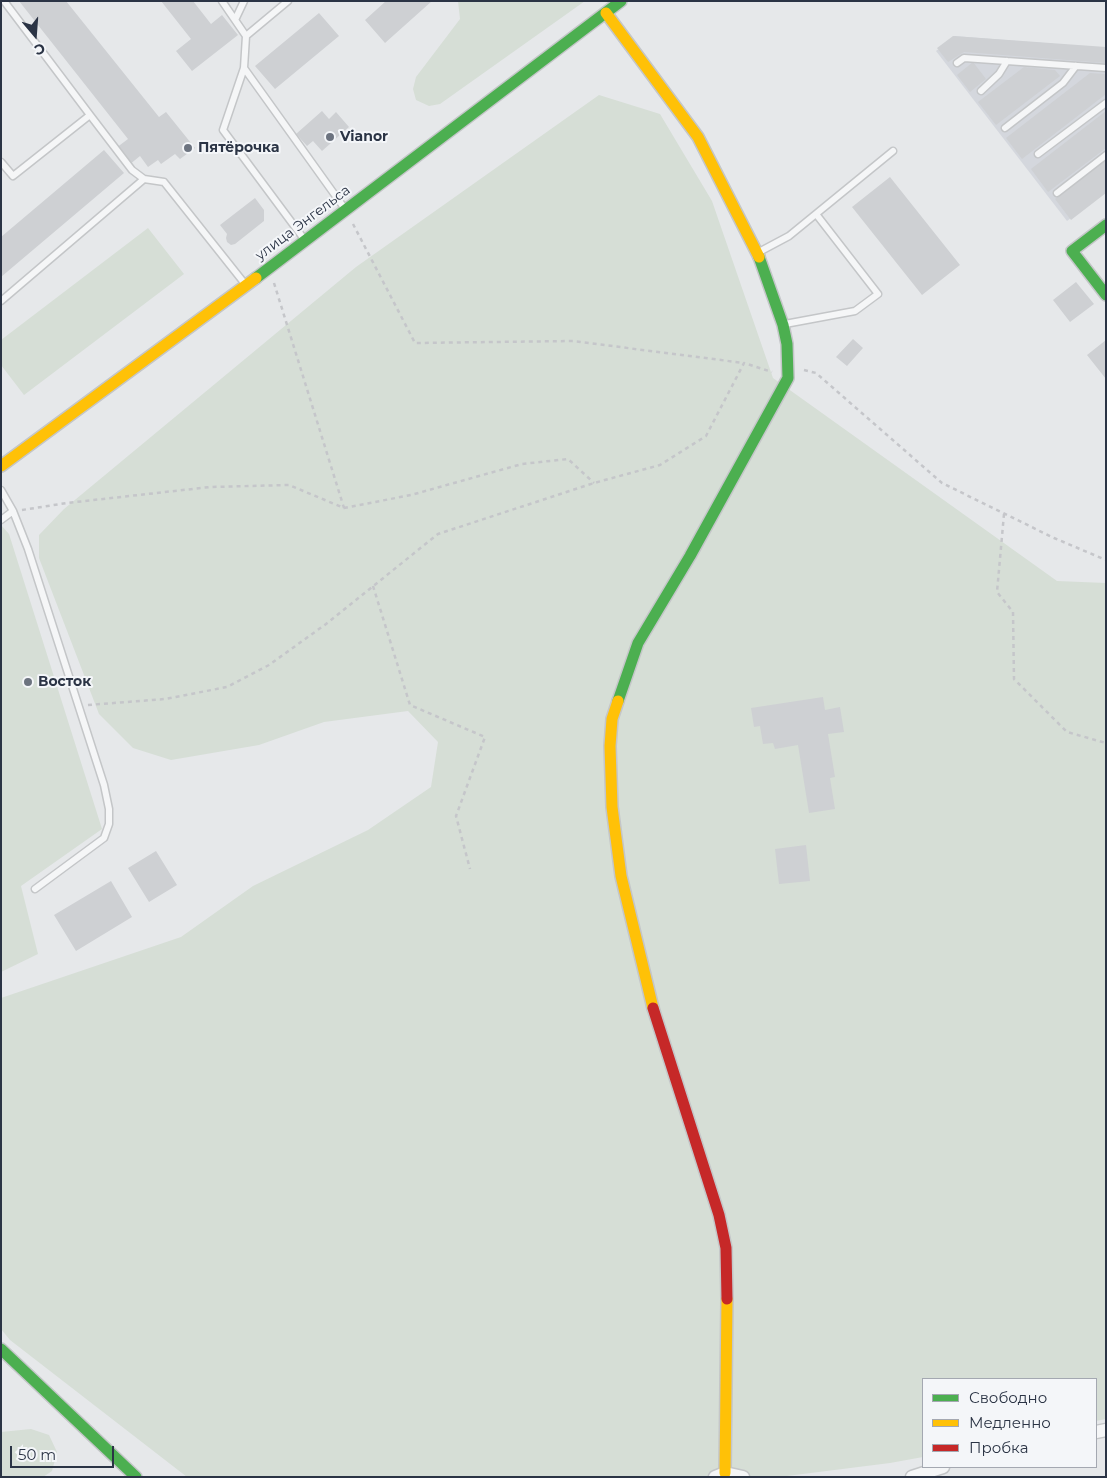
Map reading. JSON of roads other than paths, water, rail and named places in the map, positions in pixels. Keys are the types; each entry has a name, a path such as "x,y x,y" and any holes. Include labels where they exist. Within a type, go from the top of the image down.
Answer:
{"street":[{"name":"улица Энгельса","path":"1,466 346,210 621,1"},
{"path":"606,12 698,137 747,236 758,253 783,325 787,344 788,372 690,556 638,643 612,719 611,737 612,807 621,876 652,1004 719,1215 726,1248 727,1277 720,1475 743,1477"},
{"path":"1106,225 1072,251 1106,295"},
{"path":"1,1349 136,1477"},
{"path":"912,1477 939,1468"}],"lane":[{"path":"4,1 132,170 144,179 164,182 246,285"},
{"path":"222,1 246,36 244,68 223,130 305,240"},
{"path":"235,20 244,1"},
{"path":"246,36 288,1"},
{"path":"957,63 964,58 1106,68"},
{"path":"981,92 999,74 1007,61"},
{"path":"1004,128 1064,83 1076,66"},
{"path":"244,68 346,210"},
{"path":"1038,154 1106,103"},
{"path":"1,162 13,176 90,116"},
{"path":"758,253 788,236 893,151"},
{"path":"1057,193 1106,155"},
{"path":"1,301 144,179"},
{"path":"783,325 855,311 878,294 816,214"},
{"path":"1,490 13,511 28,549 104,785 109,809 109,824 104,838 35,889"},
{"path":"1,520 13,511"}],"place":[{"name":"Vianor","path":"330,137"},
{"name":"Пятёрочка","path":"188,148"},
{"name":"Восток","path":"28,682"}]}
